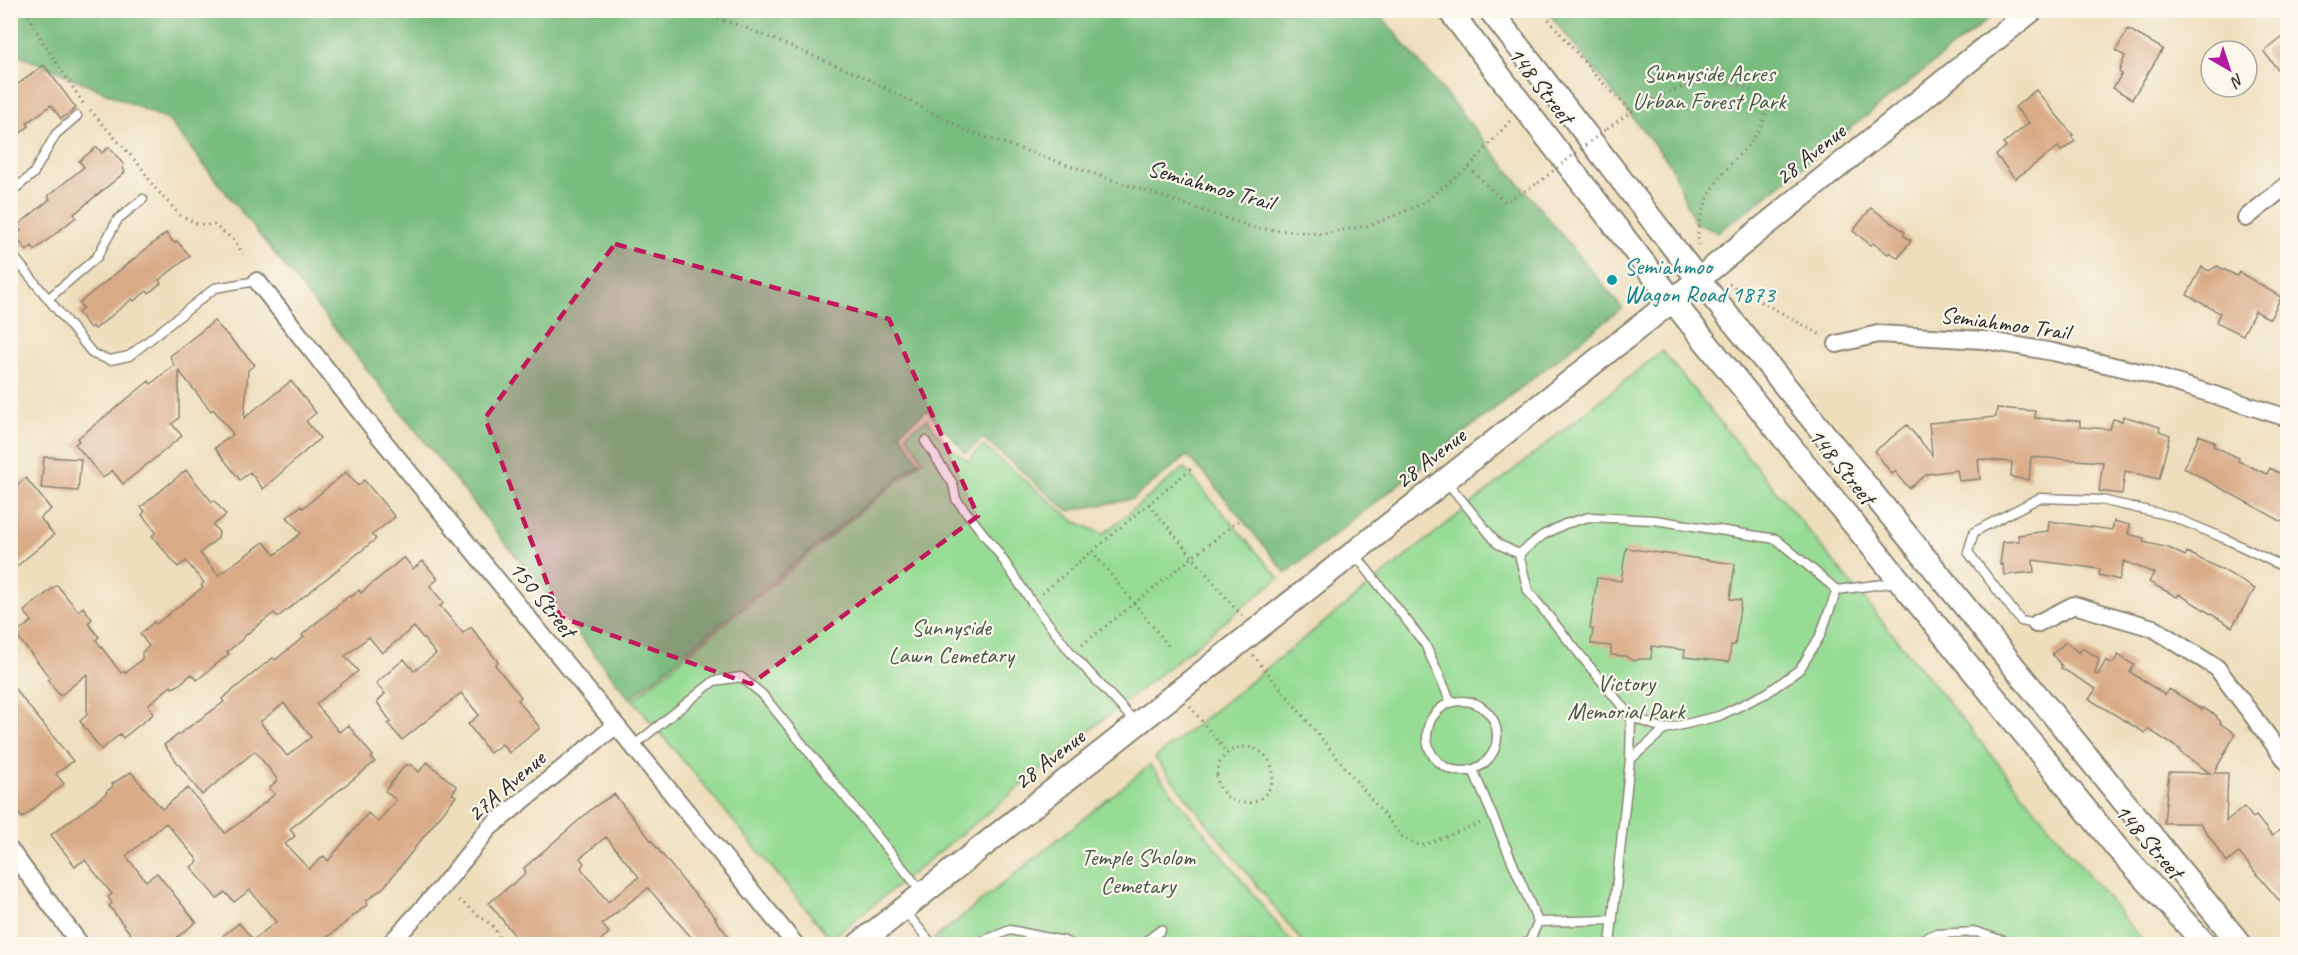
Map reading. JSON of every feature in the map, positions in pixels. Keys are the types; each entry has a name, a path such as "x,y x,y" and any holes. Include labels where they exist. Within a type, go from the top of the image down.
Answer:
{"main road":[{"name":"148 Street","path":"1449,10 1672,300 2117,848 2205,945"},
{"name":"148 Street","path":"1490,10 1698,279 2240,945"},
{"name":"28 Avenue","path":"859,945 1672,300 2032,10"}],"street":[{"path":"2246,218 2288,184"},
{"name":"150 Street","path":"257,281 372,427 795,945"},
{"name":"Semiahmoo Trail","path":"1837,344 1878,334 1984,340 2053,352 2144,373 2288,418"},
{"path":"2036,624 2074,605 2153,628 2217,668 2288,763"},
{"name":"27A Avenue","path":"390,945 489,828 615,726"},
{"path":"10,850 79,944"}],"lane":[{"path":"10,194 33,174 56,134 78,116"},
{"path":"49,298 97,257 118,219 143,199"},
{"path":"10,252 93,354 110,360 129,356 215,288 257,281"},
{"path":"925,441 953,484 956,499 998,551 1031,601 1071,653 1137,724"},
{"path":"1446,480 1498,544 1519,554"},
{"path":"2036,624 2021,621 1968,552 1974,532 2039,498 2101,500 2171,516 2288,569"},
{"path":"1519,554 1543,536 1565,524 1589,517 1655,520 1776,538 1837,590 1901,581"},
{"path":"1353,552 1425,644 1451,702"},
{"path":"1519,554 1528,591 1631,717 1665,729"},
{"path":"1630,760 1665,729 1719,716 1767,693 1800,669 1820,636 1837,590"},
{"path":"632,747 714,681 741,677 762,694 924,893"},
{"path":"1462,701 1484,708 1496,727 1495,749 1489,759 1473,770 1458,772 1446,768 1436,761 1429,751 1426,740 1427,728 1436,712 1451,702 1462,701"},
{"path":"1610,945 1630,760 1631,717"},
{"path":"1473,770 1538,922 1530,940 1524,945"},
{"path":"904,909 932,945"},
{"path":"1538,922 1612,920"},
{"path":"975,945 1011,930 1064,941 1071,945"},
{"path":"1142,945 1161,930"},
{"path":"1911,945 1935,934 1977,932 2013,945"}],"path":[{"path":"26,10 39,36 84,104 141,166 154,187 180,215 197,224 214,225 234,240 243,254"},
{"name":"Semiahmoo Trail","path":"689,10 744,27 864,77 967,131 1255,228 1322,234 1371,225 1420,205 1469,167 1506,124 1526,108"},
{"path":"724,21 729,10"},
{"path":"1541,10 1595,75 1630,111"},
{"path":"1469,167 1491,191 1506,202 1538,183 1630,111 1678,89 1703,82 1744,87 1754,92 1764,106 1764,118 1760,129 1720,177 1699,219 1697,234 1700,250"},
{"path":"1725,282 1837,344"},
{"path":"1031,601 1194,466"},
{"path":"1149,504 1243,616"},
{"path":"1071,653 1238,521"},
{"path":"1092,551 1170,648"},
{"path":"1250,652 1402,838 1421,846 1493,819"},
{"path":"1187,702 1227,753"},
{"path":"1236,748 1255,748 1269,760 1273,779 1264,796 1248,803 1230,799 1223,793 1216,777 1217,768 1227,753 1236,748"},
{"path":"459,900 494,927 502,945"}],"highlighted area":[{"path":"615,244 889,319 978,516 751,684 560,617 485,418"}],"green space":[{"path":"10,11 1377,11 1622,308 1286,573 1206,475 1187,456 1132,499 1068,511 983,438 966,453 927,410 900,432 919,461 630,699 168,120 11,53"},
{"name":"Sunnyside Acres Urban Forest Park","path":"1547,11 1998,11 1743,214 1717,232 1695,223 1670,164"},
{"name":"Victory Memorial Park","path":"1662,351 2145,944 1304,944 1155,758"},
{"name":"Sunnyside Lawn Cemetary","path":"927,419 944,443 968,461 983,446 1074,521 1103,534 1184,468 1279,578 831,939 633,700 923,460 906,434"},
{"name":"Temple Sholom Cemetary","path":"1150,765 1293,944 928,944"}],"building":[{"path":"2128,29 2163,49 2132,99 2113,88 2122,74 2119,72 2125,56 2116,51"},
{"path":"2288,33 2288,82 2264,52"},
{"path":"44,65 76,108 61,119 51,105 27,123 29,126 10,141 10,90"},
{"path":"2036,90 2073,135 2071,136 2075,141 2061,151 2058,147 2015,179 1996,155 2006,147 2003,144 2029,123 2015,107"},
{"path":"97,147 102,153 109,147 124,165 125,172 74,214 76,217 35,250 32,246 27,251 15,236 21,231 17,226 50,199 48,196 84,167 79,161"},
{"path":"1871,208 1905,232 1903,235 1911,241 1898,258 1873,243 1871,245 1853,231"},
{"path":"166,233 174,243 177,241 190,256 159,280 161,283 149,293 147,291 134,301 132,299 95,329 92,326 90,328 78,313 83,308 79,303"},
{"path":"2217,266 2237,276 2239,272 2281,297 2270,319 2255,311 2243,335 2216,322 2220,313 2187,295 2202,267 2209,271"},
{"path":"214,321 255,365 248,370 244,418 291,381 316,413 306,421 320,438 263,489 250,472 240,480 215,448 233,434 179,371 179,418 172,424 182,436 123,484 112,470 103,478 75,444 79,441 77,439 149,381 151,384 174,365 170,356"},
{"path":"1997,408 2035,411 2035,418 2080,421 2080,427 2110,429 2113,419 2122,421 2123,416 2160,427 2159,431 2170,435 2159,479 2125,471 2122,494 2099,491 2103,462 2031,457 2029,480 2011,477 2012,462 1978,459 1980,479 1959,481 1957,470 1927,474 1909,488 1895,471 1892,474 1875,451 1907,425 1932,455 1929,423 1996,417"},
{"path":"2199,435 2215,442 2213,446 2239,458 2238,461 2267,474 2270,468 2288,478 2288,525 2184,468"},
{"path":"44,457 81,459 78,491 41,488"},
{"path":"186,470 212,502 214,500 226,515 213,525 219,532 218,538 200,553 218,575 264,542 275,555 301,533 287,517 301,506 303,508 346,472 358,486 364,480 395,517 372,535 376,539 278,617 274,613 243,637 227,652 229,654 197,680 192,674 177,686 172,688 171,686 148,705 152,715 123,738 120,734 101,750 80,721 87,715 87,674 60,696 48,680 50,678 15,634 32,621 24,611 57,585 78,611 83,607 92,619 88,623 99,637 96,640 121,673 124,671 125,673 142,659 142,652 149,646 140,634 203,587 201,585 204,583 186,561 178,567 152,536 156,532 142,515 145,511 141,507"},
{"path":"26,478 51,509 40,518 54,535 10,572 10,490"},
{"path":"2049,521 2112,530 2114,521 2130,525 2128,534 2144,538 2143,542 2169,548 2185,556 2187,552 2255,589 2232,627 2179,594 2177,597 2149,582 2154,573 2124,561 2119,580 2099,575 2100,569 2033,560 2034,572 2004,575 2003,564 2000,565 2003,542 2019,541 2018,535 2048,531"},
{"path":"1626,548 1735,564 1730,599 1741,600 1735,645 1731,645 1729,662 1684,657 1685,650 1652,646 1651,659 1633,661 1625,656 1611,655 1611,646 1591,644 1593,629 1590,629 1597,578 1621,581"},
{"path":"404,557 413,569 423,561 438,579 430,586 444,603 440,606 463,633 471,627 498,662 495,665 521,697 518,700 540,728 509,753 502,744 490,753 468,724 479,715 461,693 402,740 388,724 391,722 377,702 385,694 376,683 404,659 414,671 436,654 414,627 382,653 369,637 345,656 358,671 316,704 339,732 348,725 373,756 371,758 375,762 290,829 295,836 285,844 309,869 324,856 328,861 368,813 378,822 396,800 385,791 405,765 411,765 419,772 427,762 457,787 452,794 456,796 384,887 366,901 368,904 318,945 229,945 223,936 239,923 253,940 276,922 250,890 234,902 225,892 217,899 191,867 198,862 196,858 166,823 126,856 146,881 157,873 196,922 168,945 139,945 109,906 112,903 108,897 112,894 85,860 75,866 51,835 107,793 113,786 112,784 131,772 162,809 188,788 225,833 246,818 275,794 269,788 278,780 255,751 202,795 164,745 224,702 222,699 265,664 273,658 275,660 304,637 302,635 349,596 351,597 359,590 361,593","holes":["284,703 311,737 287,756 260,722"]},
{"path":"2066,642 2079,653 2082,648 2099,658 2095,674 2098,675 2106,660 2114,662 2118,655 2134,665 2130,672 2165,695 2169,689 2217,716 2220,723 2235,734 2214,773 2228,773 2226,821 2244,807 2253,818 2256,816 2272,836 2288,824 2288,911 2239,853 2227,862 2200,823 2164,823 2169,772 2210,773 2180,752 2181,750 2148,729 2145,733 2089,699 2096,689 2061,668 2062,666 2052,654"},
{"path":"10,683 73,761 56,774 64,784 22,818 10,804"},
{"path":"614,794 716,918 735,945 698,945 648,888 602,924 609,933 595,945 522,945 489,903 526,873 524,868 594,807","holes":["606,837 639,877 608,902 581,868 584,863 580,858"]}],"place":[{"name":"Semiahmoo Wagon Road 1873","path":"1612,280"}]}
